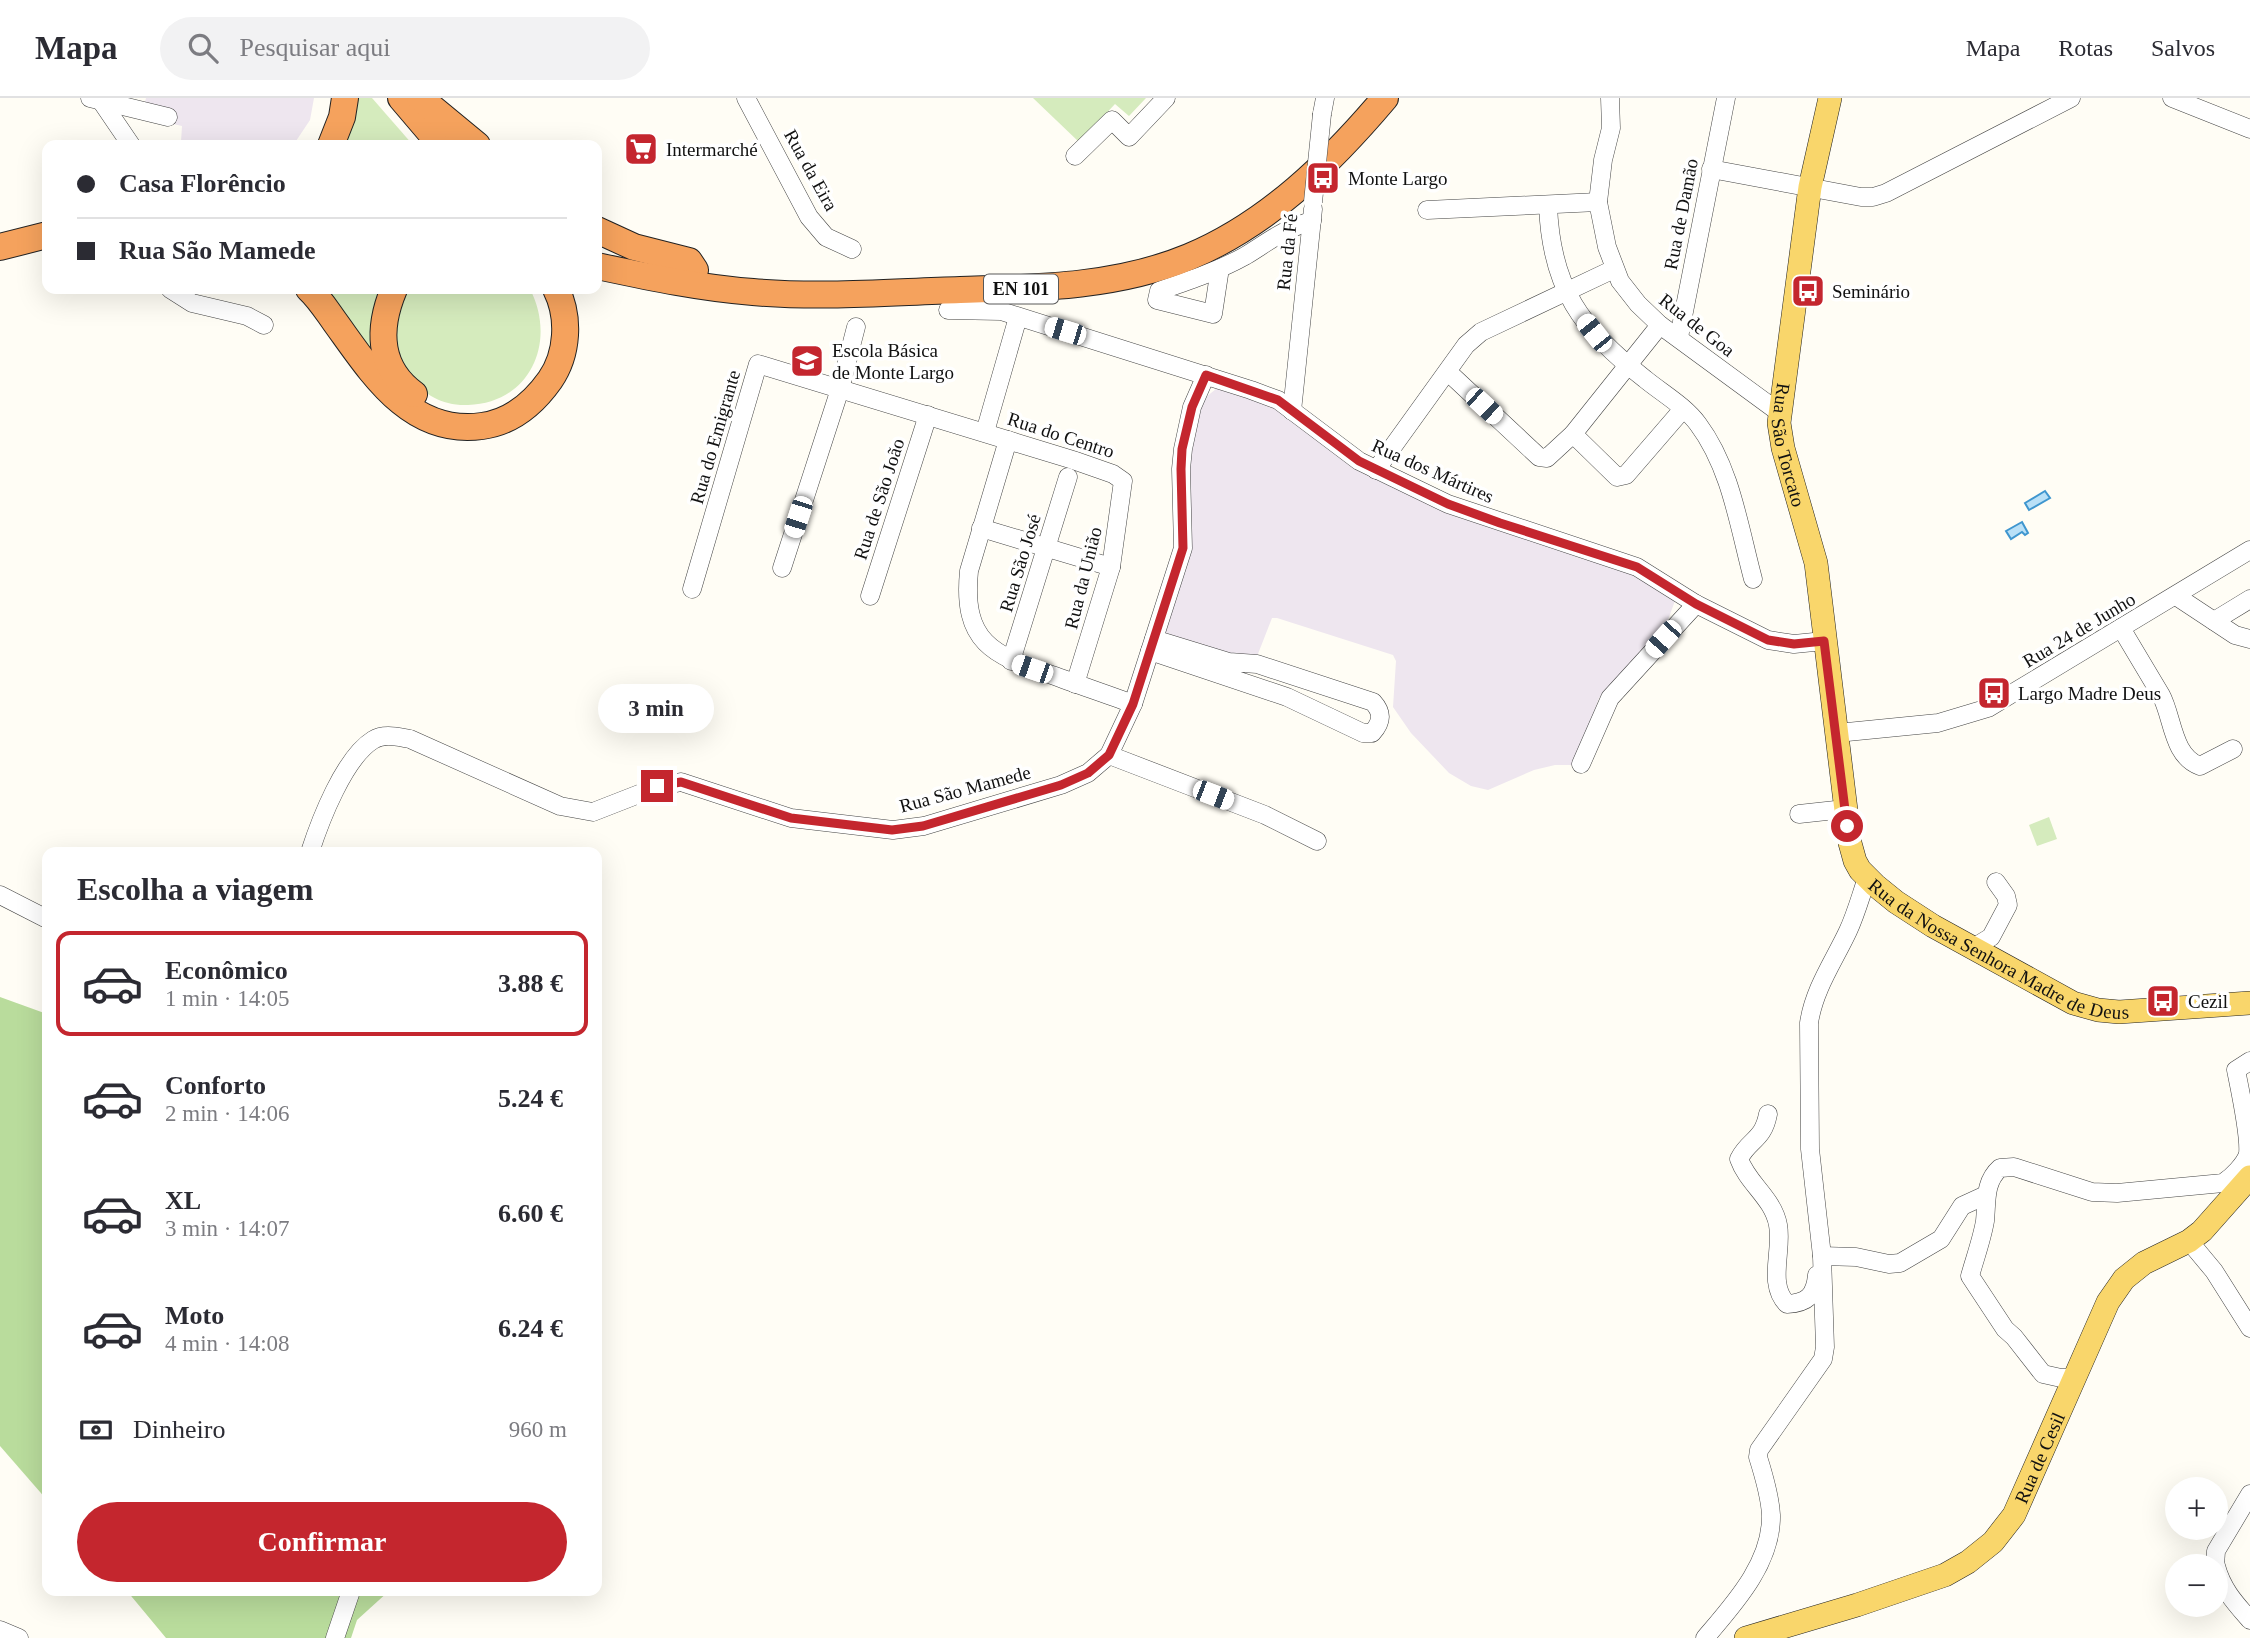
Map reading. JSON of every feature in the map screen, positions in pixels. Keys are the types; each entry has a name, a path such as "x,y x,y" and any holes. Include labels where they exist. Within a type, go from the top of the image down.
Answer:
{"highway":[{"path":"333,140 342,117 345,98"},
{"path":"384,98 420,140"},
{"path":"401,98 437,140"},
{"path":"419,98 471,140"},
{"name":"EN 101","path":"602,250 695,270 822,283 909,281 1073,270 1119,261 1192,236 1265,194 1310,159 1369,98"},
{"name":"EN 101","path":"602,267 691,285 819,295 1024,289 1092,283 1140,273 1189,257 1231,236 1274,207 1312,177 1385,98"},
{"path":"602,232 634,247 689,261 695,270"},
{"path":"0,247 42,236"},
{"path":"0,266 42,255"},
{"path":"313,294 383,387 401,403 425,419 448,426 471,427 493,424 519,413 539,396 554,374 564,349 566,322 558,294"},
{"path":"392,294 385,310 382,334 386,357 398,380 429,405 449,412 469,413 489,411 512,402 529,387 542,369 548,348 550,324 541,294"}],"main road":[{"name":"Rua São Torcato","path":"1817,154 1820,98"},
{"name":"Rua São Torcato","path":"1830,98 1810,187 1780,413 1781,441 1816,563 1837,733"},
{"name":"Rua da Nossa Senhora Madre de Deus","path":"1837,733 1852,853 1867,878 1909,911 2057,996 2098,1010 2144,1011 2250,1003"},
{"name":"Rua de Cesil","path":"1746,1638 1945,1575 1968,1562 1993,1542 2014,1514 2108,1302 2124,1279 2144,1263 2189,1241 2202,1231 2228,1189 2250,1177"}],"street":[{"name":"Rua da Eira","path":"746,98 809,217 826,237 852,249"},
{"path":"1075,156 1112,120 1129,137 1166,98"},
{"name":"Rua de Goa","path":"1610,98 1611,128"},
{"name":"Rua de Goa","path":"1622,98 1620,112 1611,128 1603,160 1598,202 1601,224 1614,269 1637,304 1660,325 1780,413"},
{"name":"Rua de Damão","path":"1679,337 1726,98"},
{"path":"1710,169 1860,197 1874,197 2071,98"},
{"path":"2172,98 2250,128"},
{"path":"96,99 168,117"},
{"path":"96,99 127,140"},
{"name":"Rua da Fé","path":"1292,411 1324,106"},
{"path":"1427,210 1598,202"},
{"path":"1548,205 1551,242 1558,272 1581,318 1627,365 1699,425 1720,460 1753,579"},
{"path":"1220,268 1243,257 1290,227 1312,220"},
{"path":"1376,470 1466,345 1481,332 1614,269"},
{"path":"178,294 192,303 247,316 264,325"},
{"name":"Rua dos Mártires","path":"948,310 1000,311 1278,400 1349,454 1376,470 1461,509 1637,567 1696,604 1768,640 1794,644 1824,641"},
{"path":"985,432 1018,317"},
{"path":"1448,372 1539,457 1547,458 1573,434 1660,325"},
{"path":"782,568 840,388 856,327"},
{"name":"Rua do Emigrante","path":"692,589 758,364 985,432"},
{"name":"Rua São Mamede","path":"312,847 322,815 344,775 363,748 375,739 392,735 410,739 560,806 593,812 657,786 681,782 791,818 892,830 923,826 1061,785 1088,773 1109,755 1133,704 1183,548 1182,449 1192,407 1206,375"},
{"path":"1573,434 1617,477 1626,475 1683,409"},
{"name":"Rua de São João","path":"870,596 928,415"},
{"name":"Rua do Centro","path":"985,432 1113,474 1123,481"},
{"path":"1008,440 969,571 967,590 974,627 989,648 1011,661 1133,704"},
{"name":"Rua São José","path":"1011,661 1068,477"},
{"name":"Rua da União","path":"1075,684 1111,567 1123,481"},
{"path":"981,528 1111,567"},
{"name":"Rua 24 de Junho","path":"1837,733 1938,723 1972,714 2015,693 2250,550"},
{"path":"2176,596 2235,635 2250,639"},
{"path":"2214,621 2250,599"},
{"path":"1581,764 1610,698 1696,604"},
{"path":"2121,628 2163,699 2172,732 2191,763 2200,766 2233,749"},
{"path":"1152,645 1228,662 1257,664 1373,702 1380,709 1378,726 1372,733 1363,733 1287,697 1152,645"},
{"path":"1109,755 1265,815 1317,841"},
{"path":"1799,814 1845,809"},
{"path":"1705,1638 1735,1603 1768,1544 1771,1516 1758,1457 1759,1450 1822,1359 1825,1323 1822,1256 1810,1149 1809,1023 1815,999 1849,929 1867,878"},
{"path":"1973,948 1991,937 2008,905 2007,896 1996,882"},
{"path":"0,895 42,916"},
{"path":"2075,1377 2061,1378 2043,1374 2005,1329 1970,1276 1985,1221 1986,1195 1995,1172 2000,1168 2014,1167 2092,1192 2228,1189 2231,1178 2248,1156 2250,1142 2236,1070 2250,1061"},
{"path":"1768,1114 1765,1128 1757,1140 1744,1149 1740,1159 1742,1168 1760,1189 1774,1212 1779,1227 1778,1286 1780,1297 1787,1304 1800,1303 1811,1298 1816,1287 1818,1260 1822,1256 1900,1263 1941,1239 1962,1206 1986,1195"},
{"path":"2189,1241 2214,1271 2250,1328"},
{"path":"2216,1554 2250,1494"},
{"path":"2228,1592 2250,1620"},
{"path":"335,1638 349,1596"},
{"path":"0,1630 19,1638"}],"shaded area":[{"path":"146,98 314,98 310,120 297,140 181,140 182,126 164,122 144,106"},
{"path":"1221,385 1265,400 1369,476 1409,494 1638,573 1676,598 1665,628 1599,698 1572,765 1555,765 1534,770 1488,790 1471,786 1449,773 1411,733 1393,707 1396,661 1393,655 1277,618 1272,618 1256,659 1228,656 1166,633 1164,629 1185,462 1201,401"}],"green space":[{"path":"352,98 372,98 409,140 341,140"},
{"path":"1033,98 1146,98 1129,116 1115,104 1079,142"},
{"path":"319,294 386,294 395,383"},
{"path":"404,294 532,294 541,329 533,366 522,381 508,393 490,402 451,404 436,398 423,390 404,366 395,335 394,319"},
{"path":"2049,817 2057,839 2037,846 2029,825"},
{"path":"0,997 42,1012 42,1494 0,1446"},
{"path":"131,1596 383,1596 357,1620 351,1638 166,1638"}],"water":[{"path":"2045,491 2050,498 2029,510 2025,503"},
{"path":"2022,522 2028,533 2025,535 2022,532 2011,539 2006,531"}],"place":[{"name":"Intermarché","path":"641,149"},
{"name":"Monte Largo","path":"1323,178"},
{"name":"Seminário","path":"1808,291"},
{"name":"Escola Básica de Monte Largo","path":"807,361"},
{"name":"Largo Madre Deus","path":"1994,693"},
{"name":"Cezil","path":"2163,1001"}],"route":[{"path":"657,786 681,782 791,818 892,830 923,826 1061,785 1088,773 1109,755 1133,704 1183,548 1182,449 1192,407 1206,375 1278,400 1359,461 1448,504 1637,567 1696,604 1768,640 1794,644 1824,641 1847,826"}]}
